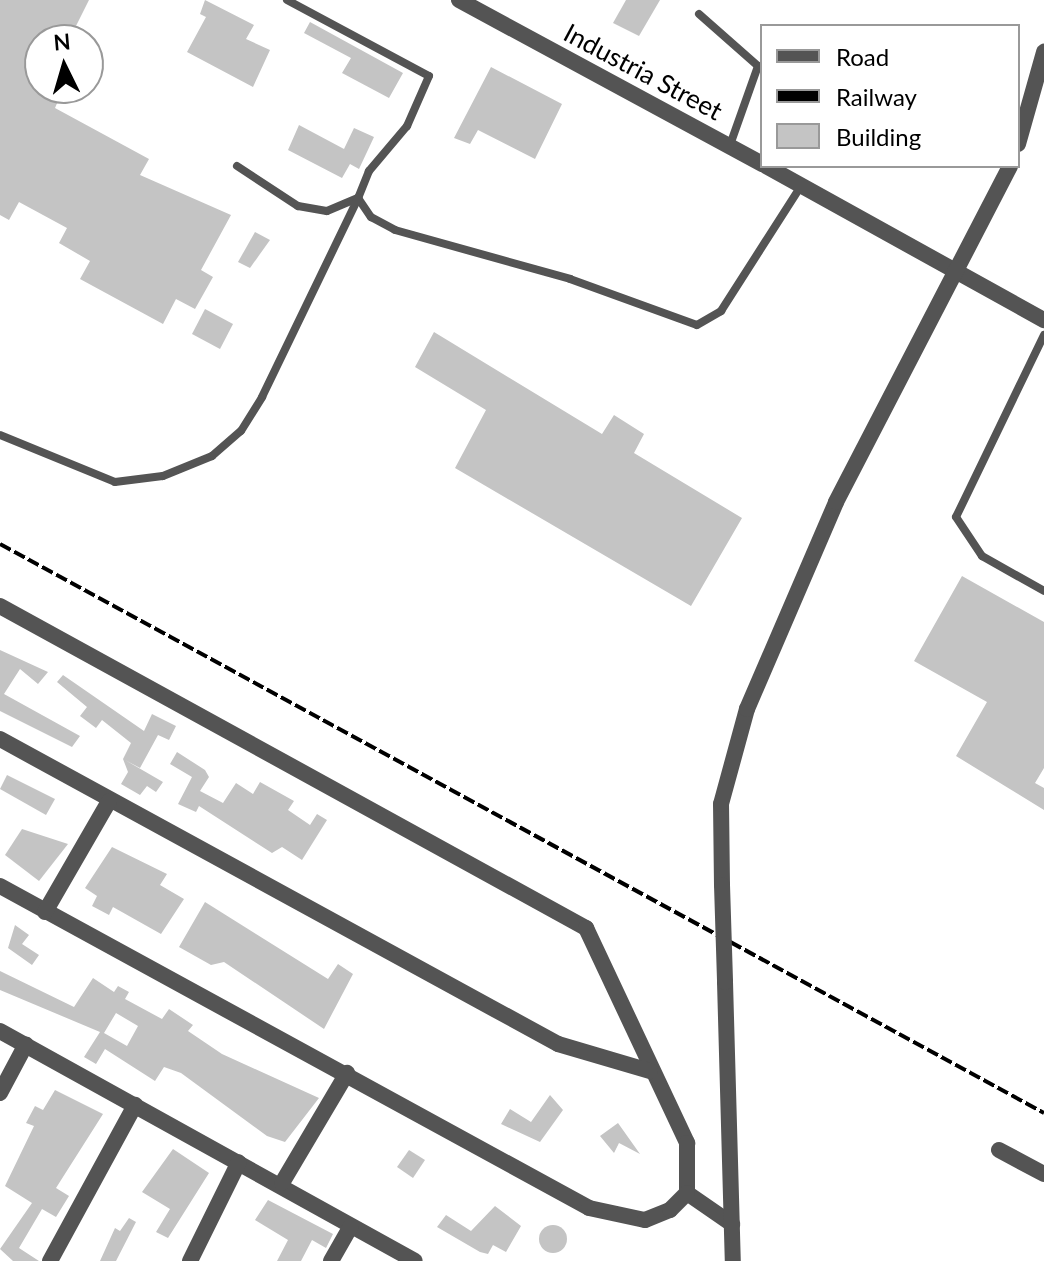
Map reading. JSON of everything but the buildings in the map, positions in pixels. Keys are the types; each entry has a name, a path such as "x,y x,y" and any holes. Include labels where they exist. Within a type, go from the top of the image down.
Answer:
{"street":[{"name":"Industria Street","path":"459,0 760,163"},
{"path":"1020,137 1044,52"},
{"name":"Industria Street","path":"769,168 1044,320"},
{"path":"733,1261 721,804 736,737 836,502 1009,168"},
{"path":"0,606 586,928 650,1071 687,1143 687,1193 670,1210 645,1220 612,1218 0,886"},
{"path":"0,739 558,1044 650,1071"},
{"path":"45,912 109,801"},
{"path":"0,1031 282,1183 415,1261"},
{"path":"0,1093 26,1044"},
{"path":"282,1183 347,1073"},
{"path":"50,1261 135,1105"},
{"path":"999,1150 1044,1174"},
{"path":"190,1261 239,1162"},
{"path":"687,1193 732,1224"},
{"path":"331,1261 351,1226"}],"lane":[{"path":"0,435 115,482 163,476 212,456 241,431 262,397 369,171 407,126 429,76 287,0"},
{"path":"699,14 758,66 730,145"},
{"path":"237,166 298,206 327,211 358,198"},
{"path":"358,198 371,217 395,230 570,279 679,324 697,325 721,311 801,186"},
{"path":"1044,335 956,517 982,556 1044,591"}],"railway":[{"path":"0,544 1044,1113"}]}
